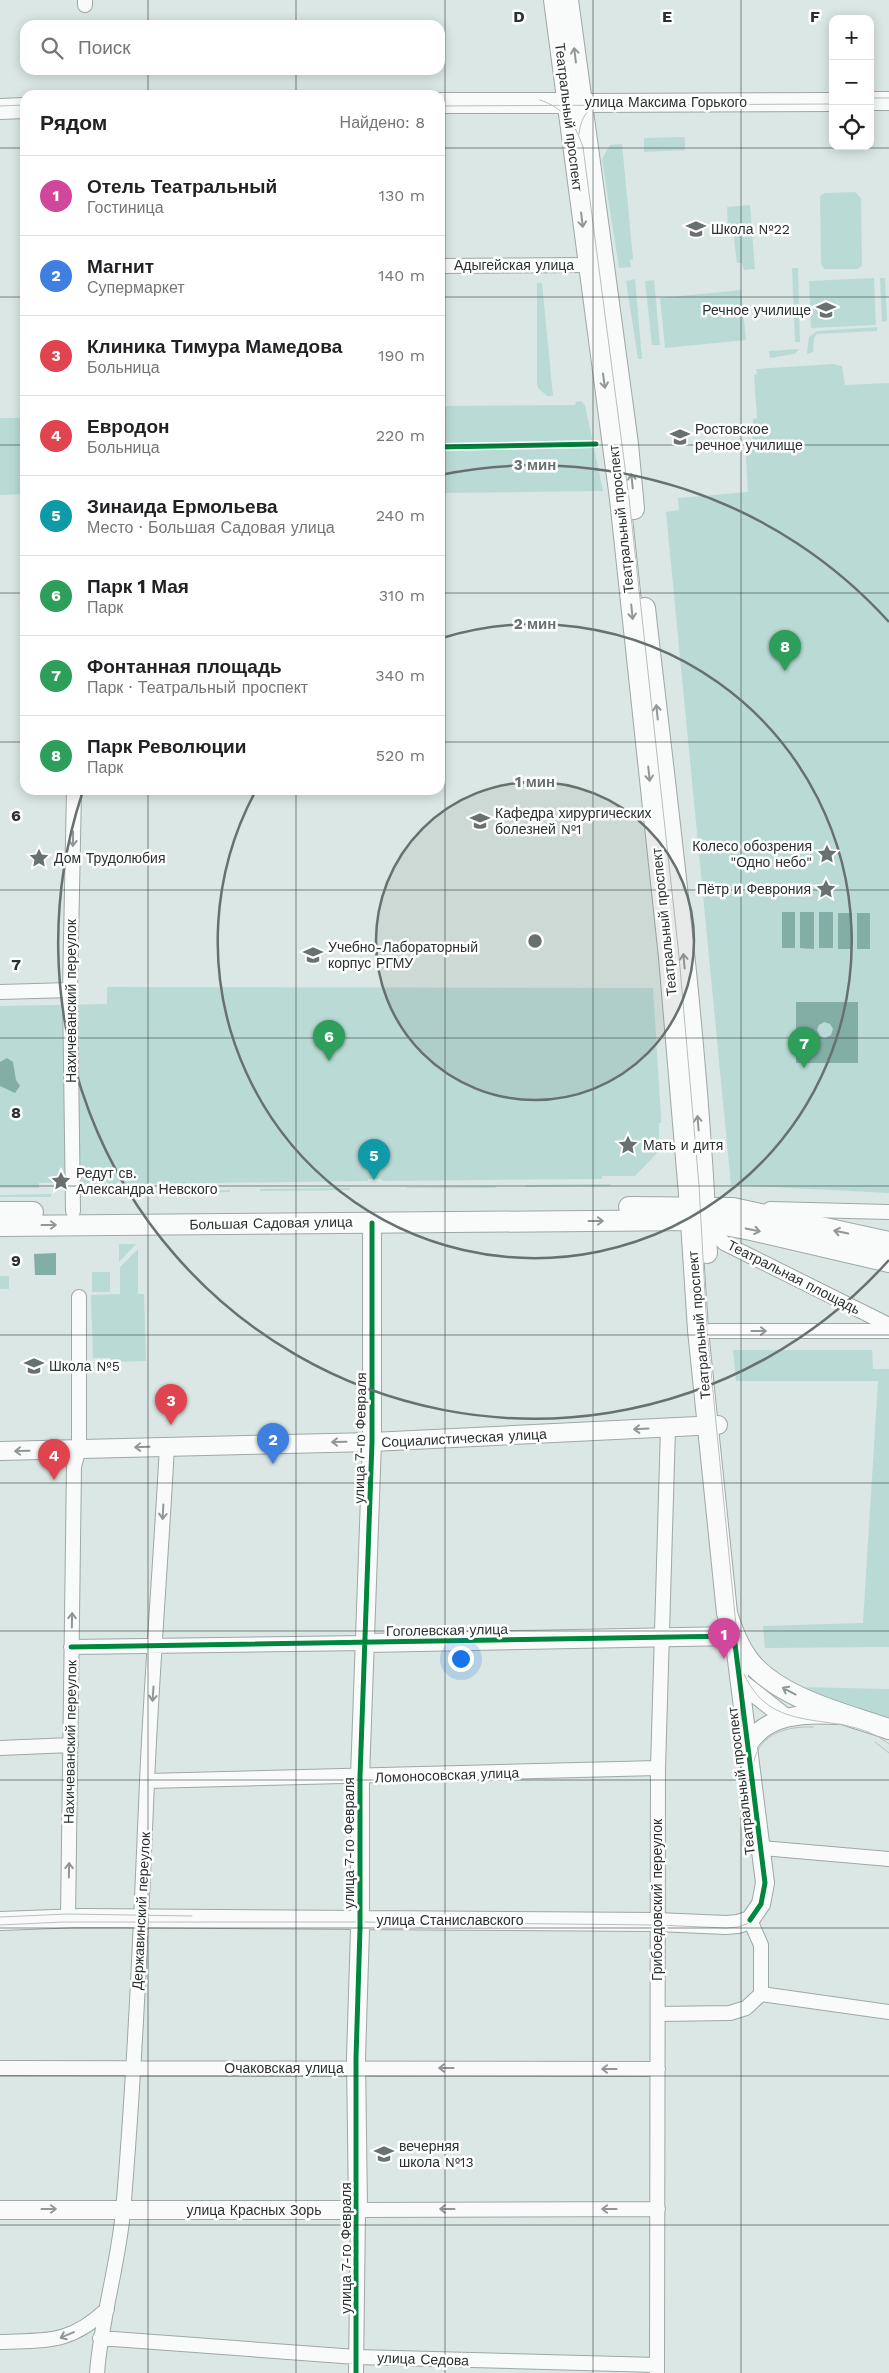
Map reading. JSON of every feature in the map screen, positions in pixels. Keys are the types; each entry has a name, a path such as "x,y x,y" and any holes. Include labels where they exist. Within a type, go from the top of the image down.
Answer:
{"main road":[{"name":"Театральный проспект","path":"554,0 574,103 586,143 628,444 684,956 698,1213 698,1330 713,1426"},
{"name":"Театральный проспект","path":"568,0 574,103 588,265 620,499 710,1331 713,1426 727,1613 734,1636"},
{"name":"улица Максима Горького","path":"445,103 574,103"},
{"path":"0,109 20,108"},
{"path":"698,1213 733,1208 889,1242"},
{"name":"Большая Садовая улица","path":"0,1212 698,1213"},
{"name":"Большая Садовая улица","path":"0,1226 372,1223 698,1213"},
{"name":"Театральная площадь","path":"698,1213 889,1262"},
{"path":"734,1636 748,1660 774,1683 806,1699 889,1729"}],"street":[{"path":"874,101 889,101"},
{"name":"улица Максима Горького","path":"574,103 829,102"},
{"name":"Адыгейская улица","path":"445,266 588,265"},
{"name":"Нахичеванский переулок","path":"73,1211 70,990 74,795"},
{"path":"0,992 70,990"},
{"path":"733,1208 889,1212"},
{"name":"Театральная площадь","path":"698,1213 724,1243 889,1325"},
{"name":"улица 7-го Февраля","path":"356,2373 358,2210 356,2068 361,1920 360,1777 367,1643 372,1442 372,1223"},
{"name":"Нахичеванский переулок","path":"68,1918 74,1466 79,1449 79,1297"},
{"name":"Театральная площадь","path":"710,1331 889,1331"},
{"name":"Социалистическая улица","path":"0,1451 372,1442 713,1426"},
{"name":"Грибоедовский переулок","path":"657,2369 658,1768 668,1428"},
{"name":"Державинский переулок","path":"97,2373 100,2338 108,2308 123,2209 133,2068 139,1938 142,1920 147,1782 167,1446"},
{"name":"Гоголевская улица","path":"71,1647 734,1636"},
{"name":"Театральный проспект","path":"734,1636 761,1848 764,1892 761,1904 750,1920"},
{"path":"740,1682 786,1718"},
{"path":"748,1745 763,1728 786,1718 807,1714 850,1716"},
{"path":"0,1748 71,1745"},
{"name":"Ломоносовская улица","path":"147,1782 658,1768"},
{"path":"761,1848 889,1859"},
{"name":"улица Станиславского","path":"0,1921 68,1918 657,1922 726,1925 750,1920"},
{"path":"750,1920 761,1945 762,1994"},
{"path":"658,2014 730,2013 746,2008 762,1994 889,2012"},
{"name":"Очаковская улица","path":"0,2068 658,2069"},
{"name":"улица Красных Зорь","path":"0,2210 658,2208"},
{"path":"0,2342 54,2340 89,2325 108,2308"},
{"name":"улица Седова","path":"100,2338 356,2357 657,2369"}],"shaded area":[{"path":"685,137 685,150 644,152 644,138"},
{"path":"622,144 633,259 630,260 631,267 619,268 602,159 610,145"},
{"path":"855,192 861,198 862,266 857,269 824,269 821,264 820,196 825,193"},
{"path":"750,205 755,269 744,270 742,263 737,263 733,232 728,232 727,207"},
{"path":"792,268 798,268 800,342 795,342"},
{"path":"874,278 876,325 811,328 809,281"},
{"path":"880,278 885,278 887,321 882,322"},
{"path":"635,279 642,359 638,359 626,281"},
{"path":"654,280 660,345 652,345 645,281"},
{"path":"537,283 542,283 553,396 547,396 538,388 537,384"},
{"path":"741,290 746,340 665,348 660,298"},
{"path":"877,327 877,331 817,334 814,338 813,352 807,354 809,337 817,331"},
{"path":"799,349 795,354 770,358 769,351"},
{"path":"833,364 842,366 845,385 889,383 889,1193 731,1185 666,512 679,510 678,498 748,492 745,443 752,442 753,419 757,418 754,375 757,374 756,369"},
{"path":"581,401 585,405 603,491 445,493 445,406 575,405 576,402"},
{"path":"0,418 20,418 20,494 0,495"},
{"path":"782,912 795,912 795,948 782,948"},
{"path":"800,912 814,912 814,949 800,948"},
{"path":"819,912 833,912 833,948 819,948"},
{"path":"838,913 852,913 852,949 838,949"},
{"path":"857,913 870,913 870,949 857,949"},
{"path":"107,987 653,988 661,1117 661,1123 659,1123 659,1151 635,1176 602,1176 602,1179 382,1181 381,1179 368,1179 368,1181 123,1184 123,1182 117,1182 117,1188 83,1188 83,1182 39,1183 39,1188 0,1188 0,1006 107,1004"},
{"path":"796,1002 858,1002 858,1063 796,1063","holes":["824,1022 830,1024 833,1029 831,1035 825,1038 820,1036 817,1030 819,1025"]},
{"path":"7,1058 13,1062 16,1080 20,1086 15,1093 0,1086 0,1062"},
{"path":"610,1184 611,1186 526,1187 526,1185"},
{"path":"495,1186 496,1188 407,1188 407,1187"},
{"path":"350,1188 350,1190 260,1191 260,1189"},
{"path":"230,1190 230,1192 152,1193 152,1191"},
{"path":"51,1194 51,1197 0,1197 0,1195"},
{"path":"119,1244 136,1244 119,1262"},
{"path":"138,1249 138,1294 144,1294 146,1361 111,1362 110,1358 93,1358 91,1295 120,1294 120,1267"},
{"path":"56,1253 56,1275 35,1275 34,1254"},
{"path":"92,1272 110,1272 110,1292 92,1292"},
{"path":"0,1276 9,1276 9,1289 0,1289"},
{"path":"733,1350 872,1350 873,1369 889,1369 889,1647 765,1648 763,1626 863,1623 878,1381 736,1381"},
{"path":"798,1687 889,1689 889,1718 805,1691"}],"tram line":[{"path":"874,98 889,98"},
{"path":"0,1925 64,1922 361,1922 657,1925 726,1928 738,1927 752,1922 763,1905 767,1892 737,1636 707,1331 699,1185 679,956 629,498 583,147 568,118 556,107 540,100"},
{"path":"579,134 582,121 589,110 599,103 612,100"},
{"path":"445,106 829,104"},
{"path":"0,106 20,105"},
{"path":"744,1674 757,1695 773,1708 790,1716 850,1726 870,1733 889,1744"},
{"path":"754,1761 757,1751 762,1744 776,1733 794,1728 813,1727"},
{"path":"875,1742 889,1753"},
{"path":"0,1917 68,1914 192,1916"}],"cycle path":[{"path":"445,447 596,444"},
{"path":"356,2373 356,2058 360,1929 360,1777 372,1442 372,1223"},
{"path":"71,1647 734,1636 765,1883 761,1904 750,1920"}],"place":[{"name":"Школа №22","path":"696,229"},
{"name":"Речное училище","path":"826,310"},
{"name":"Ростовское речное училище","path":"680,437"},
{"name":"Парк Революции","path":"785,671"},
{"name":"Кафедра хирургических болезней №1","path":"480,821"},
{"name":"Колесо обозрения \"Одно небо\"","path":"827,854"},
{"name":"Дом Трудолюбия","path":"39,858"},
{"name":"Пётр и Феврония","path":"826,889"},
{"name":"Учебно-Лабораторный корпус РГМУ","path":"313,955"},
{"name":"Парк 1 Мая","path":"329,1061"},
{"name":"Фонтанная площадь","path":"804,1068"},
{"name":"Мать и дитя","path":"628,1145"},
{"name":"Зинаида Ермольева","path":"374,1180"},
{"name":"Редут св. Александра Невского","path":"61,1181"},
{"name":"Школа №5","path":"34,1366"},
{"name":"Клиника Тимура Мамедова","path":"171,1425"},
{"name":"Магнит","path":"273,1464"},
{"name":"Евродон","path":"54,1480"},
{"name":"Отель Театральный","path":"724,1659"},
{"name":"вечерняя школа №13","path":"384,2154"}]}
